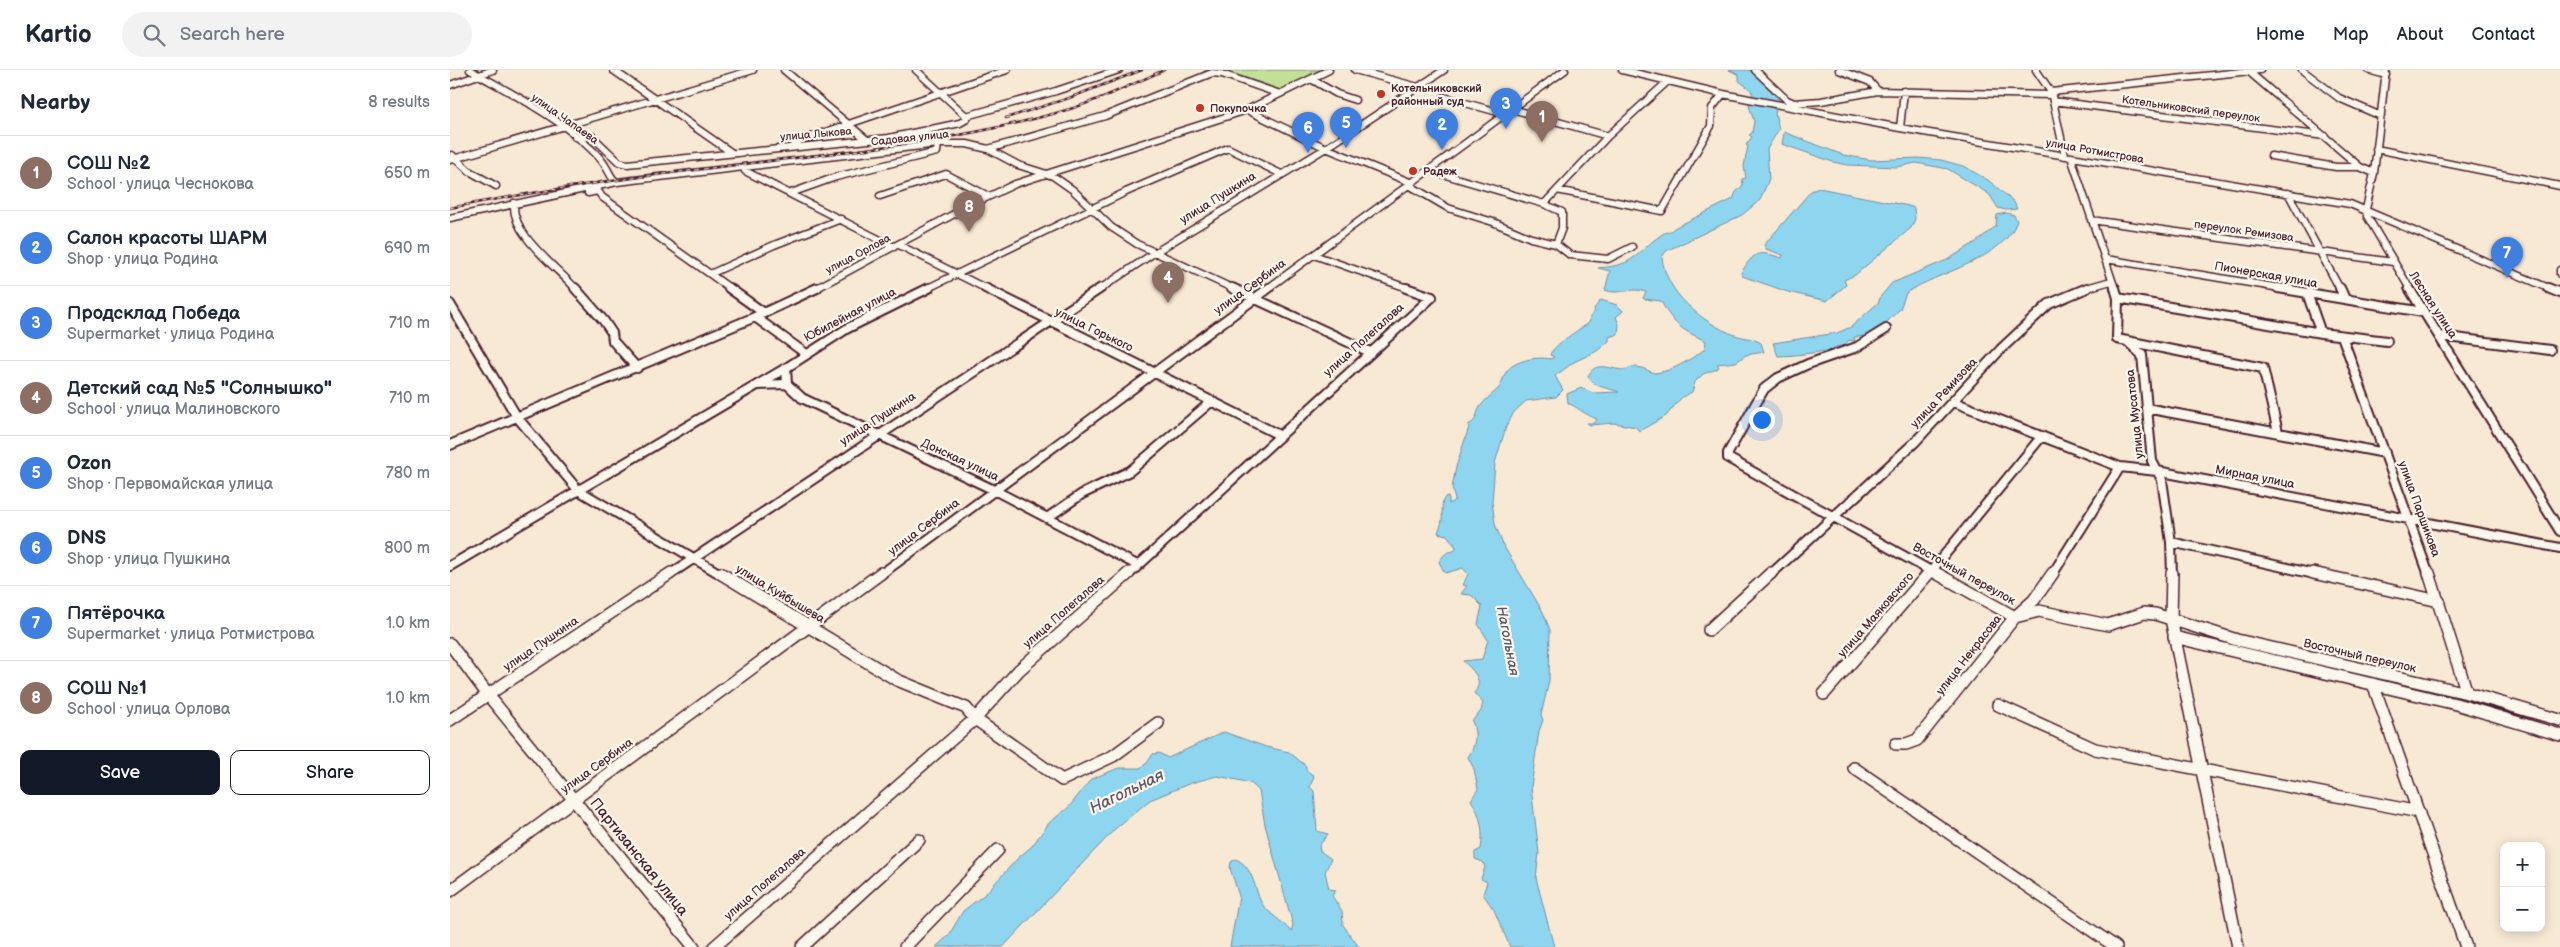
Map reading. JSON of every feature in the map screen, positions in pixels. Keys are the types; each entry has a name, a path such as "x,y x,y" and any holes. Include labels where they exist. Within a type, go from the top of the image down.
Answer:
{"street":[{"name":"улица Чапаева","path":"470,70 575,136 603,160 614,181"},
{"path":"450,85 493,70"},
{"path":"613,70 732,153"},
{"path":"452,157 562,127 753,70"},
{"path":"784,70 851,124 855,132 868,140"},
{"path":"916,70 966,116"},
{"path":"774,148 942,94 1006,70"},
{"name":"улица Орлова","path":"450,445 638,368 764,313 897,246 988,196 1045,172 1247,110 1329,70"},
{"path":"1355,70 1418,87"},
{"name":"улица Пушкина","path":"450,720 1050,321 1154,253 1326,148 1444,70"},
{"name":"улица Сербина","path":"450,891 1565,70"},
{"name":"улица Ротмистрова","path":"1622,70 1741,98 1900,128 2288,193 2366,209 2560,293"},
{"path":"1755,70 1786,100 1794,103 1821,101 1878,91 2052,96 2247,70 2260,70"},
{"path":"1839,70 1850,71 1870,82 1878,91"},
{"path":"2036,70 2052,96 2068,156 2106,259 2118,298 2321,333 2388,341"},
{"path":"2247,70 2360,167 2374,173"},
{"path":"2302,70 2339,99 2355,108 2381,116"},
{"path":"2366,209 2374,173 2386,72 2368,70"},
{"name":"улица Лыкова","path":"575,136 592,136 619,162 627,164 868,140 916,134 960,123 967,119 966,116 1056,91 1113,71"},
{"name":"Садовая улица","path":"450,218 614,181 744,168 938,144 967,144 988,149 1105,116 1139,104 1206,74 1222,74 1280,94"},
{"path":"1311,79 1326,86 1334,94 1355,100"},
{"path":"1544,204 1608,136 1668,81"},
{"path":"1900,128 1904,91"},
{"path":"1557,190 1618,200 1662,211 1711,126 1712,111 1723,94"},
{"name":"Котельниковский переулок","path":"2052,96 2273,131 2325,136"},
{"path":"1444,97 1505,114"},
{"path":"1512,109 1608,136"},
{"path":"1247,110 1326,148 1410,184 1448,208 1493,222 1531,238 1556,244 1570,255 1600,259 1612,257 1620,251 1632,247"},
{"path":"791,193 836,178 937,152 938,144"},
{"name":"Юбилейная улица","path":"450,566 786,368 805,353 876,314 1091,208 1173,170 1228,148 1281,174"},
{"path":"988,149 1018,165 1045,172 1073,190 1118,232 1154,253 1370,352"},
{"path":"2376,149 2560,186"},
{"path":"2271,156 2336,167 2360,167"},
{"path":"452,157 469,171 496,186"},
{"name":"улица Горького","path":"744,168 745,171 958,274 1279,436"},
{"path":"1429,170 1559,209 1562,212 1562,228 1556,244"},
{"path":"880,196 946,174 988,196"},
{"name":"Садовая улица","path":"450,223 514,205 598,191 602,197 710,274"},
{"path":"2288,193 2322,252 2345,299"},
{"path":"514,205 512,213 534,248 568,280 604,321 612,333 613,341 638,368"},
{"name":"Лесная улица","path":"2366,209 2367,216 2423,312 2440,336 2560,531"},
{"path":"764,313 710,274 774,245 841,219"},
{"name":"переулок Ремизова","path":"2092,220 2393,262"},
{"name":"улица Полегалова","path":"714,947 975,719 1019,670 1432,296 1314,255"},
{"name":"Пионерская улица","path":"2106,259 2423,312"},
{"name":"улица Ремизова","path":"1709,630 1915,442 2001,349 2048,304 2071,293 2112,281"},
{"path":"2307,293 2321,333"},
{"name":"улица Мусатова","path":"2118,298 2117,339 2127,341 2142,355 2152,461 2162,480 2172,542 2173,602 2171,618 2174,638 2238,947"},
{"name":"улица Куйбышева","path":"450,304 517,417 578,490 810,626 897,680 966,708 975,719 1062,780 1094,769 1132,746 1158,723"},
{"path":"755,317 805,353"},
{"name":"Восточный переулок","path":"1886,329 1861,345 1798,366 1772,382 1764,389 1728,454 1728,458 2014,616 2039,611 2108,625 2120,623 2144,613 2171,618 2237,640 2467,692 2560,720"},
{"name":"улица Паршикова","path":"2342,336 2410,520 2467,692"},
{"path":"2440,336 2550,350"},
{"path":"2127,341 2263,368 2278,432"},
{"path":"755,386 787,384 786,368"},
{"name":"Донская улица","path":"787,384 802,398 994,490 1137,565"},
{"path":"1047,518 1082,494 1130,470 1212,401"},
{"name":"Мирная улица","path":"1954,402 2120,467 2157,471 2560,548"},
{"path":"2146,408 2385,453"},
{"name":"улица Маяковского","path":"1824,694 1931,571 2042,436"},
{"name":"улица Некрасова","path":"1896,744 1906,744 1917,740 1973,672 2014,616 2034,600 2079,535 2120,467"},
{"path":"2172,542 2438,601"},
{"name":"Восточный переулок","path":"2174,638 2456,704 2560,735"},
{"name":"Партизанская улица","path":"450,644 488,695 694,947"},
{"path":"2373,684 2466,947"},
{"path":"1998,705 2095,749 2419,812"},
{"path":"1854,768 2116,947"},
{"path":"802,947 919,840"},
{"path":"905,947 998,850"}],"green space":[{"path":"1220,70 1321,70 1322,71 1280,90"}],"water":[{"path":"1729,70 1751,70 1782,103 1746,97 1753,95 1751,90 1739,81 1739,75"},
{"path":"1750,101 1775,107 1773,108 1776,110 1779,129 1767,149 1769,179 1760,200 1742,215 1666,251 1662,257 1670,282 1687,305 1710,323 1723,330 1761,343 1764,352 1746,355 1736,362 1717,364 1719,367 1703,374 1695,382 1692,392 1682,397 1666,416 1639,431 1636,427 1614,423 1590,425 1587,423 1595,423 1597,419 1568,403 1567,394 1581,388 1593,393 1619,392 1599,386 1591,381 1588,377 1594,369 1603,367 1624,370 1637,367 1655,373 1662,372 1681,364 1705,349 1706,341 1690,333 1674,321 1661,301 1644,299 1646,292 1635,290 1610,292 1605,290 1610,271 1598,268 1611,267 1634,258 1663,234 1733,199 1736,192 1743,185 1742,179 1746,178 1744,166 1748,146 1746,145 1752,137 1749,135 1752,133 1754,121 1749,106"},
{"path":"1784,132 1843,155 1871,160 1918,158 1941,160 1963,166 1988,180 2014,202 2017,209 2006,210 1998,208 1989,194 1948,169 1916,163 1897,167 1847,165 1833,162 1782,144"},
{"path":"1819,188 1909,206 1914,208 1915,219 1911,228 1855,275 1844,280 1846,285 1827,301 1788,292 1742,276 1741,273 1746,265 1758,254 1782,258 1783,255 1766,249 1764,245 1811,191"},
{"path":"2006,213 2014,215 2017,221 2010,234 1999,246 1968,264 1919,285 1906,293 1900,309 1879,330 1868,336 1854,337 1855,341 1849,340 1844,346 1829,350 1778,356 1773,343 1837,333 1851,327 1878,303 1881,296 1892,283 1947,260 1976,242 1996,226 1997,215"},
{"name":"Нагольная","path":"1601,300 1617,305 1623,311 1616,317 1619,324 1618,334 1609,337 1609,341 1597,351 1574,362 1555,376 1563,390 1556,397 1526,401 1514,412 1506,427 1495,463 1492,502 1495,524 1503,545 1543,612 1550,630 1549,681 1541,715 1543,720 1539,731 1531,787 1539,853 1536,878 1554,947 1510,947 1494,910 1483,894 1487,882 1481,879 1485,867 1483,862 1475,859 1475,852 1481,849 1482,830 1477,811 1471,800 1478,789 1474,769 1468,757 1475,739 1472,721 1481,711 1483,703 1474,693 1477,689 1478,680 1463,661 1482,659 1488,640 1478,624 1482,606 1471,595 1461,594 1467,586 1463,585 1468,574 1463,568 1445,573 1439,562 1445,554 1454,551 1456,547 1447,535 1438,533 1442,522 1442,504 1446,496 1449,498 1449,504 1455,500 1452,488 1468,425 1475,420 1478,410 1486,399 1499,388 1508,369 1526,360 1551,359 1554,357 1550,355 1556,347 1589,323 1590,317 1595,311 1594,309"},
{"name":"Нагольная","path":"1224,732 1266,747 1289,752 1306,766 1306,770 1314,776 1310,787 1314,791 1317,831 1328,834 1319,846 1320,851 1331,859 1325,872 1329,889 1336,890 1332,896 1342,911 1343,925 1359,947 1230,947 1239,896 1230,868 1231,862 1236,859 1250,872 1264,906 1291,932 1293,925 1265,825 1259,791 1252,784 1217,776 1191,783 1150,800 1116,828 1003,947 936,947 949,935 963,911 985,894 1018,858 1032,846 1049,823 1069,807 1091,779 1119,768 1140,768 1147,763 1153,754 1159,753 1168,758"}],"railway":[{"path":"1006,118 1069,98 1142,70"},
{"path":"450,208 601,182 913,143 992,129 1082,105 1164,70"}],"place":[{"name":"Котельниковский районный суд","path":"1381,94"},
{"name":"Покупочка","path":"1200,108"},
{"name":"Продсклад Победа","path":"1506,129"},
{"name":"СОШ №2","path":"1542,142"},
{"name":"Ozon","path":"1346,148"},
{"name":"Салон красоты ШАРМ","path":"1442,150"},
{"name":"DNS","path":"1308,153"},
{"name":"Радеж","path":"1413,171"},
{"name":"СОШ №1","path":"969,232"},
{"name":"Пятёрочка","path":"2507,278"},
{"name":"Детский сад №5 \"Солнышко\"","path":"1168,303"}]}
